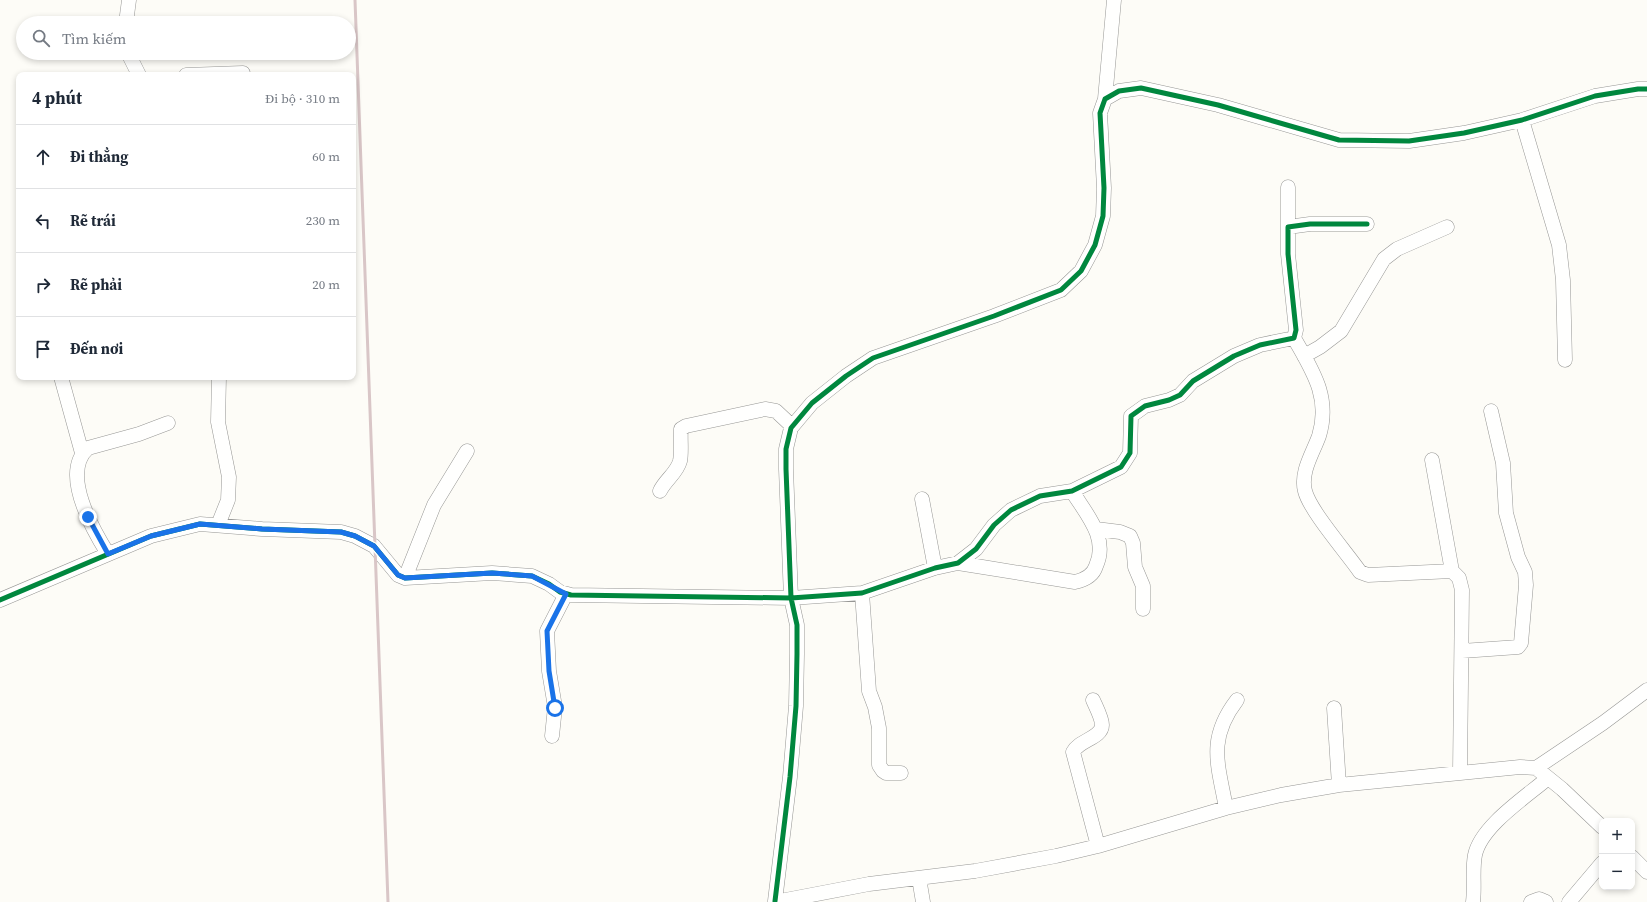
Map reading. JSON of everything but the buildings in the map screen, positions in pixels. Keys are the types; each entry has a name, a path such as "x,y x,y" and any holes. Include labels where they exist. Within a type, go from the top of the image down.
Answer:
{"street":[{"path":"127,16 129,0"},
{"path":"1114,0 1105,99 1100,114 1104,188 1103,216 1095,245 1081,271 1061,290 994,316 873,358 846,376 812,403 792,426 786,449 791,598 797,625 796,706 790,777 775,901 869,884 975,871 1098,846 1226,808 1281,795 1339,785 1520,767 1536,768 1599,824"},
{"path":"132,60 138,72"},
{"path":"1105,99 1119,91 1140,88 1218,105 1339,140 1409,141 1464,133 1522,120 1595,96 1638,89 1647,89"},
{"path":"1522,120 1559,246 1563,280 1565,360"},
{"path":"1288,186 1288,254 1296,330 1294,338 1319,384 1322,408 1319,434 1304,477 1305,491 1312,507 1360,572 1368,575 1452,572"},
{"path":"1288,227 1310,224 1366,224"},
{"path":"1304,356 1320,347 1340,331 1384,259 1397,249 1447,227"},
{"path":"958,563 976,549 994,525 1011,510 1040,496 1072,491 1121,467 1130,453 1131,416 1145,406 1169,400 1180,395 1193,381 1234,356 1260,346 1294,338"},
{"path":"62,380 82,453"},
{"path":"218,380 218,422 229,477 228,500 218,525"},
{"path":"660,491 664,481 676,469 680,461 681,429 686,426 765,409 776,411 792,426"},
{"path":"1462,651 1518,647 1521,642 1526,585 1525,572 1518,557 1506,513 1503,463 1491,411"},
{"path":"108,554 88,517 80,493 76,467 82,453 88,448 96,445 139,434 168,423"},
{"path":"405,578 434,505 468,451"},
{"path":"1432,460 1452,572 1459,578 1462,590 1460,773"},
{"path":"0,600 151,536 200,524 262,529 341,532 355,536 374,546 398,575 405,578 492,573 532,576 566,594 791,598 862,593 935,568 958,563 1075,582 1082,581 1095,570 1101,549 1096,529 1072,491"},
{"path":"922,499 935,568"},
{"path":"1096,529 1120,532 1130,536 1133,543 1135,567 1143,586 1143,609"},
{"path":"862,593 869,691 875,707 879,728 879,765 882,771 886,773 901,773"},
{"path":"552,736 555,708 549,671 547,631 566,594"},
{"path":"1536,768 1603,723 1647,690"},
{"path":"1093,700 1102,724 1101,730 1096,735 1076,746 1073,752 1098,846"},
{"path":"1226,808 1216,754 1218,734 1226,715 1237,700"},
{"path":"1334,708 1339,785"},
{"path":"1474,902 1475,856 1480,841 1491,827 1548,778"},
{"path":"1635,860 1647,872"},
{"path":"1569,902 1599,867"},
{"path":"919,878 923,902"},
{"path":"1531,902 1539,899 1546,902"}],"railway":[{"path":"355,0 356,16"},
{"path":"356,27 388,902"}],"cycle path":[{"path":"775,901 790,777 796,706 797,625 791,598 786,469 786,449 791,428 812,403 846,376 873,358 994,316 1061,290 1081,271 1095,245 1103,216 1104,188 1100,113 1105,99 1119,91 1141,88 1218,105 1339,140 1409,141 1464,133 1522,120 1595,96 1638,89 1647,89"},
{"path":"0,600 151,536 200,524 262,529 341,532 355,536 374,546 398,575 405,578 492,573 532,576 549,584 560,592 571,595 791,598 862,593 935,568 958,563 976,549 994,525 1011,510 1040,496 1072,491 1121,467 1130,453 1131,416 1145,406 1169,400 1180,395 1193,381 1234,356 1260,345 1294,338 1296,330 1288,254 1288,227 1310,224 1367,224"}],"route":[{"path":"88,517 108,554 151,536 200,524 262,529 341,532 355,536 374,546 398,575 405,578 492,573 532,576 566,594 547,631 549,671 555,708"}]}
